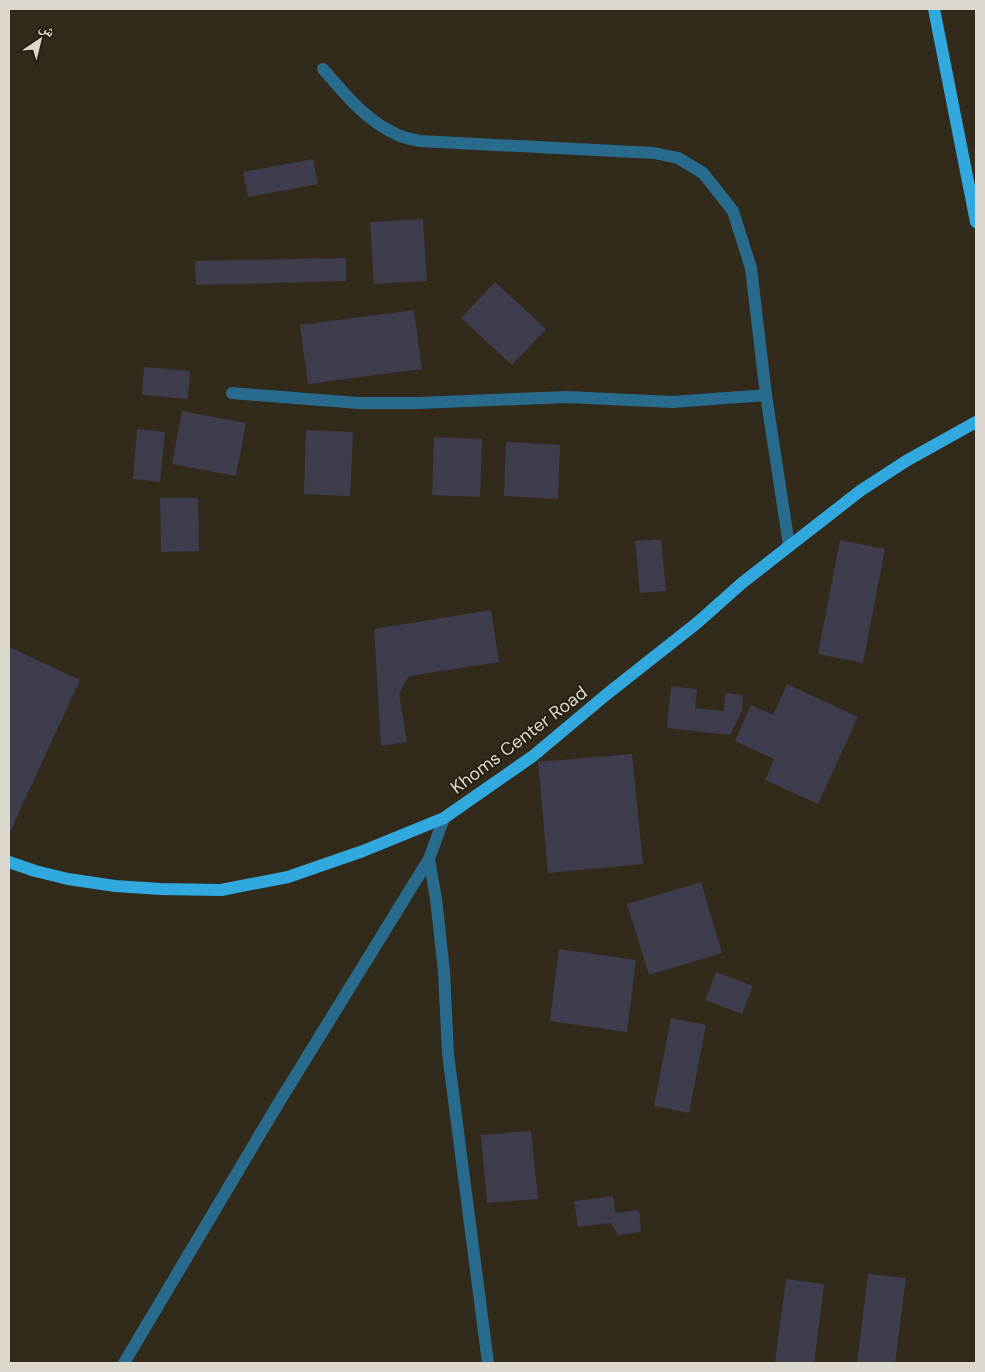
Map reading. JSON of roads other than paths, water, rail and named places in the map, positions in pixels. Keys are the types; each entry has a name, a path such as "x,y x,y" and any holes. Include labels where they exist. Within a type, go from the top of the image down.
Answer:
{"main road":[{"path":"934,9 976,222"},
{"name":"Khoms Center Road","path":"9,862 35,871 115,886 221,890 288,877 363,851 444,818 533,756 607,694 697,623 742,583 860,491 906,461 976,422"}],"street":[{"path":"323,69 364,114 398,136 419,141 654,153 678,158 703,173 734,211 751,268 766,395 789,545"},
{"path":"232,393 358,403 418,403 567,397 672,402 766,395"},
{"path":"124,1363 278,1104 429,859 444,818"},
{"path":"429,859 436,899 444,971 448,1054 488,1363"}]}
